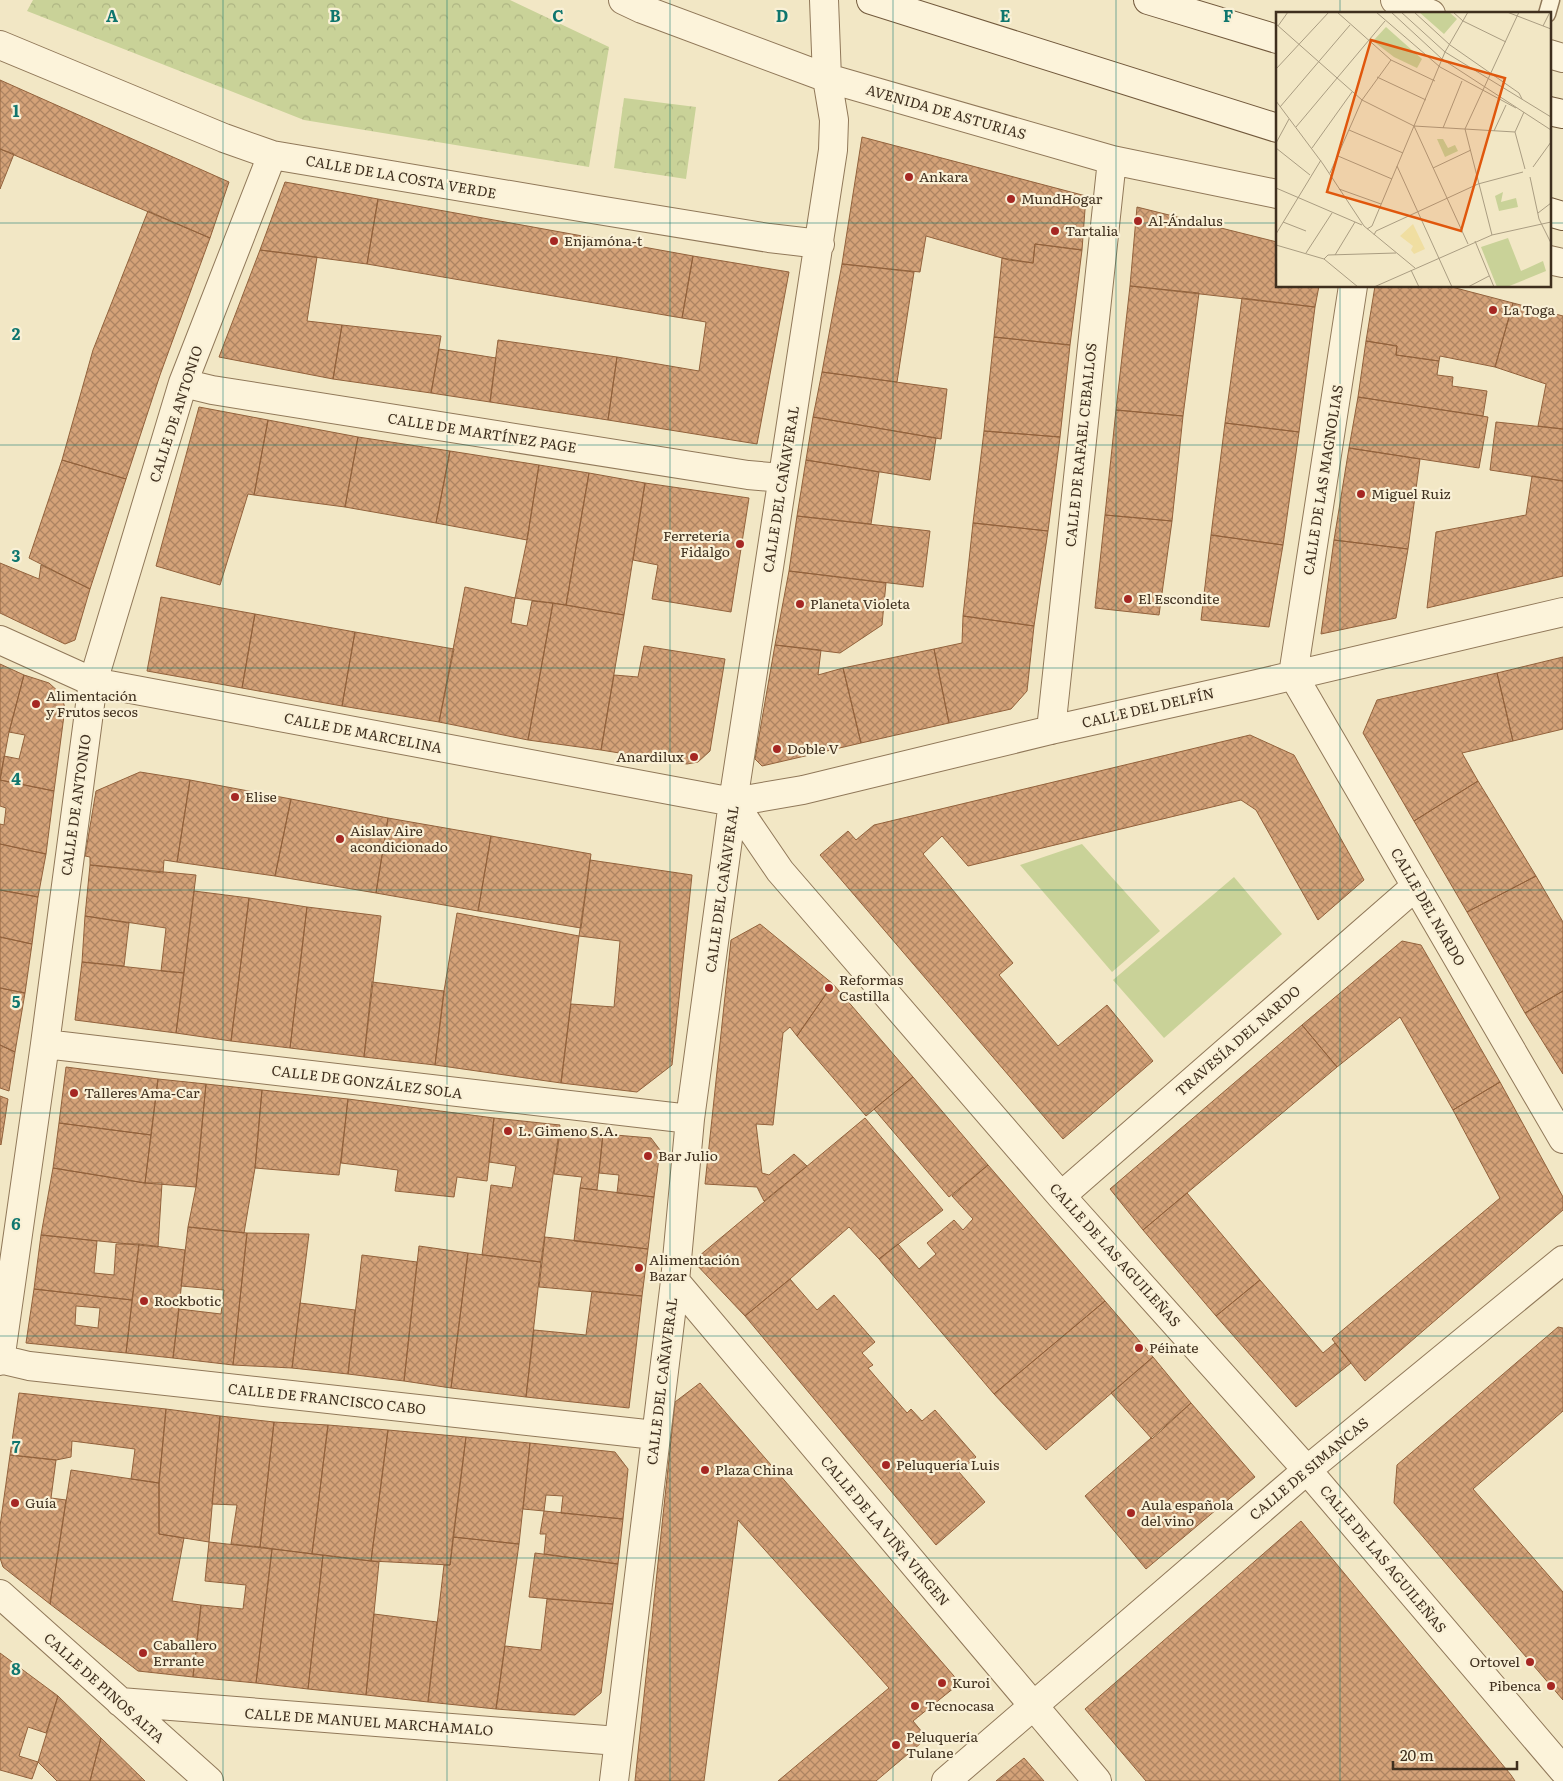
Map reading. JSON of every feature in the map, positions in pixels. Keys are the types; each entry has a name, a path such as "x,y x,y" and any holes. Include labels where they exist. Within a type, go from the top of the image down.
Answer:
{"street":[{"name":"AVENIDA DE ASTURIAS","path":"623,0 660,16 827,78 1112,160 1276,194"},
{"name":"CALLE DEL CAÑAVERAL","path":"614,1781 675,1281 690,1119 733,802 833,150 834,120 827,78 824,0"},
{"path":"871,0 1276,128"},
{"path":"1148,0 1276,39"},
{"path":"1395,0 1427,12"},
{"name":"CALLE DE LA COSTA VERDE","path":"0,45 224,138 272,155 627,215 769,238 820,244"},
{"path":"1550,54 1563,58"},
{"path":"1550,111 1563,114"},
{"name":"CALLE DE ANTONIO","path":"0,1360 45,1044 93,682 183,383 272,155"},
{"name":"CALLE DE RAFAEL CEBALLOS","path":"1051,730 1112,160"},
{"path":"1550,212 1563,216"},
{"path":"1550,260 1563,263"},
{"name":"CALLE DE LAS MAGNOLIAS","path":"1293,675 1353,288"},
{"name":"CALLE DE MARTÍNEZ PAGE","path":"183,383 222,391 709,469 782,478"},
{"name":"CALLE DEL DELFÍN","path":"733,802 803,790 1051,730 1563,612"},
{"name":"CALLE DE MARCELINA","path":"0,640 93,682 733,802"},
{"name":"CALLE DEL NARDO","path":"1293,675 1563,1139"},
{"name":"CALLE DE LAS AGUILEÑAS","path":"733,802 780,871 1061,1196 1307,1470 1563,1770"},
{"name":"TRAVESÍA DEL NARDO","path":"1061,1196 1416,886"},
{"name":"CALLE DE GONZÁLEZ SOLA","path":"45,1044 690,1119"},
{"name":"CALLE DE SIMANCAS","path":"946,1781 1307,1470 1563,1260"},
{"name":"CALLE DE LA VIÑA VIRGEN","path":"675,1281 1096,1781"},
{"name":"CALLE DE FRANCISCO CABO","path":"0,1360 38,1367 655,1434"},
{"name":"CALLE DE PINOS ALTA","path":"0,1594 209,1781"},
{"name":"CALLE DE MANUEL MARCHAMALO","path":"120,1702 618,1742"}],"green space":[{"path":"33,0 510,0 609,47 589,167 304,120 27,11"},
{"path":"624,98 696,107 686,179 614,168"},
{"path":"1082,844 1160,931 1112,972 1020,865"},
{"path":"1234,877 1282,934 1164,1038 1113,980"}],"building":[{"path":"0,80 229,182 210,238 0,149"},
{"path":"862,137 1086,196 1082,250 1035,244 1033,263 1009,260 926,236 920,272 842,264"},
{"path":"0,149 14,154 0,189"},
{"path":"285,182 378,199 367,264 260,250"},
{"path":"378,199 693,256 682,318 367,264"},
{"path":"1137,207 1276,242 1276,288 1319,288 1315,307 1130,286"},
{"path":"148,211 210,238 160,375 126,479 62,460 93,350"},
{"path":"1035,244 1082,250 1070,345 994,337 1002,258 1033,263"},
{"path":"260,250 317,257 307,321 342,325 333,379 219,357"},
{"path":"693,256 789,272 757,444 608,420 617,357 699,371 706,322 682,318"},
{"path":"842,264 914,272 897,382 822,372"},
{"path":"1130,286 1199,293 1183,416 1116,410"},
{"path":"1375,288 1456,288 1513,303 1495,367 1440,356 1439,361 1396,355 1397,346 1366,341"},
{"path":"1242,298 1315,307 1299,432 1225,423"},
{"path":"1513,303 1563,316 1563,429 1538,426 1546,384 1495,367"},
{"path":"342,325 441,336 431,393 333,379"},
{"path":"994,337 1070,345 1060,437 984,431"},
{"path":"498,340 617,357 608,420 490,402"},
{"path":"1366,341 1397,346 1396,355 1439,361 1437,375 1453,377 1452,386 1487,391 1483,416 1358,397"},
{"path":"439,349 496,358 490,402 431,393"},
{"path":"822,372 947,389 941,439 813,417"},
{"path":"1358,397 1488,417 1479,468 1349,448"},
{"path":"199,407 268,420 254,495 248,494 220,585 156,566"},
{"path":"1116,410 1183,416 1172,521 1105,515"},
{"path":"813,417 936,438 930,480 806,460"},
{"path":"268,420 358,437 345,507 254,495"},
{"path":"1496,422 1563,429 1563,481 1490,470"},
{"path":"1225,423 1299,432 1283,545 1211,535"},
{"path":"984,431 1060,437 1048,531 973,523"},
{"path":"358,437 450,451 436,523 345,507"},
{"path":"1349,448 1420,459 1408,549 1334,540"},
{"path":"450,451 539,465 527,540 436,523"},
{"path":"62,460 126,479 90,589 29,558"},
{"path":"806,460 879,472 871,524 797,516"},
{"path":"539,465 589,473 566,605 515,598 527,540"},
{"path":"589,473 645,483 624,615 566,605"},
{"path":"1532,476 1563,481 1563,576 1427,608 1436,532 1526,515"},
{"path":"645,483 749,498 731,612 652,599 658,565 633,560"},
{"path":"1105,515 1172,521 1159,615 1095,608"},
{"path":"797,516 930,531 923,587 789,571"},
{"path":"973,523 1048,531 1034,626 963,616"},
{"path":"1211,535 1283,545 1269,627 1201,620"},
{"path":"1334,540 1408,549 1396,618 1321,634"},
{"path":"0,563 39,579 41,565 90,589 75,640 65,644 0,613"},
{"path":"789,571 886,583 882,625 840,653 775,645"},
{"path":"465,587 515,598 511,623 527,626 532,601 553,603 528,740 439,722"},
{"path":"161,597 255,614 242,688 147,671"},
{"path":"553,603 624,615 601,750 528,740"},
{"path":"255,614 355,632 342,706 242,688"},
{"path":"963,616 1034,626 1027,691 1011,709 949,723 934,649 962,643"},
{"path":"355,632 454,649 439,722 342,706"},
{"path":"775,645 821,650 818,675 843,668 861,743 762,766 755,759"},
{"path":"644,646 725,659 710,751 698,762 687,764 601,750 614,675 638,677"},
{"path":"934,649 949,723 861,743 843,668"},
{"path":"1563,657 1563,729 1513,741 1497,673"},
{"path":"0,664 24,675 9,732 0,780"},
{"path":"1497,673 1513,741 1462,753 1478,781 1414,821 1363,733 1377,700"},
{"path":"24,675 49,683 61,694 65,708 54,791 0,780 4,756 19,759 25,735 9,732"},
{"path":"1250,735 1294,755 1364,880 1318,920 1256,810 1241,800 968,866 942,836 923,854 1013,963 999,975 1058,1046 1107,1005 1153,1061 1063,1139 820,855 848,831 856,840 874,825"},
{"path":"140,772 190,780 177,862 164,860 163,873 90,865 90,857 85,856 96,791"},
{"path":"0,780 54,791 46,854 0,844 0,824 4,825 6,808 0,806"},
{"path":"190,780 291,799 275,876 177,862"},
{"path":"1478,781 1536,876 1467,912 1414,821"},
{"path":"291,799 388,818 376,893 275,876"},
{"path":"388,818 491,836 478,911 376,893"},
{"path":"491,836 591,854 581,928 478,911"},
{"path":"0,844 46,854 38,897 0,890"},
{"path":"590,860 692,875 672,1065 637,1092 561,1083 571,1004 614,1007 620,941 579,936"},
{"path":"90,865 196,875 184,973 161,971 166,928 85,916"},
{"path":"1536,876 1563,922 1563,991 1525,1013 1467,912"},
{"path":"0,890 38,897 32,944 0,937"},
{"path":"194,891 249,898 231,1041 176,1033"},
{"path":"249,898 307,907 290,1048 231,1041"},
{"path":"307,907 381,916 364,1057 290,1048"},
{"path":"457,913 579,936 561,1083 435,1065 444,991"},
{"path":"85,916 129,923 124,966 82,962"},
{"path":"760,924 833,984 797,1036 790,1027 783,1033 773,1125 756,1124 762,1173 769,1175 794,1154 807,1166 764,1201 757,1187 705,1184 731,940"},
{"path":"0,937 32,944 25,993 0,988"},
{"path":"1402,941 1421,945 1500,1082 1453,1110 1400,1017 1337,1067 1302,1025"},
{"path":"82,962 184,973 176,1033 75,1020"},
{"path":"372,982 444,991 435,1065 364,1057"},
{"path":"833,984 913,1077 866,1116 797,1036"},
{"path":"0,988 25,993 15,1052 0,1045"},
{"path":"1563,991 1563,1074 1525,1013"},
{"path":"1302,1025 1337,1067 1143,1230 1110,1189"},
{"path":"0,1045 15,1052 9,1091 0,1088"},
{"path":"66,1067 158,1079 151,1135 59,1123"},
{"path":"913,1077 988,1165 949,1197 874,1109"},
{"path":"158,1079 206,1084 196,1187 145,1183"},
{"path":"1500,1082 1563,1197 1563,1210 1365,1381 1332,1339 1500,1198 1453,1110"},
{"path":"206,1084 262,1090 255,1168 244,1233 188,1227 196,1187"},
{"path":"262,1090 348,1099 339,1175 255,1168"},
{"path":"0,1096 8,1099 1,1145 0,1144"},
{"path":"348,1099 494,1118 487,1181 457,1177 454,1197 395,1191 398,1170 341,1163"},
{"path":"494,1118 560,1125 541,1262 482,1255 491,1185 512,1188 516,1166 489,1162"},
{"path":"865,1118 943,1210 879,1259 849,1227 745,1316 693,1261"},
{"path":"59,1123 151,1135 145,1183 53,1168"},
{"path":"560,1131 603,1134 597,1190 580,1188 582,1177 554,1174"},
{"path":"603,1134 651,1138 660,1150 654,1197 617,1193 619,1175 599,1173"},
{"path":"988,1165 1105,1301 994,1394 879,1259 898,1244 919,1269 936,1254 927,1243 954,1220 963,1230 973,1219 952,1196"},
{"path":"53,1168 145,1183 162,1183 158,1247 41,1235"},
{"path":"580,1188 654,1197 648,1249 574,1241"},
{"path":"1187,1193 1260,1280 1216,1316 1143,1230"},
{"path":"188,1227 247,1233 233,1365 173,1358 179,1309 221,1314 224,1290 181,1286"},
{"path":"247,1233 309,1234 292,1368 233,1365"},
{"path":"41,1235 97,1241 94,1273 114,1275 116,1244 139,1244 132,1300 34,1289"},
{"path":"545,1237 648,1249 642,1296 539,1287"},
{"name":"Rockbotic","path":"139,1244 185,1250 180,1299 157,1297 157,1303 179,1306 173,1358 126,1353"},
{"path":"419,1246 468,1253 451,1388 404,1381"},
{"path":"468,1253 541,1262 526,1397 451,1388"},
{"path":"362,1255 417,1262 404,1381 348,1374"},
{"path":"790,1279 817,1310 834,1295 875,1342 862,1353 873,1365 868,1368 907,1413 911,1409 922,1421 935,1410 976,1457 959,1472 985,1502 936,1545 745,1316"},
{"path":"1260,1280 1323,1353 1335,1343 1351,1363 1296,1407 1216,1316"},
{"path":"34,1289 132,1300 126,1353 26,1343","holes":["76,1306 100,1308 98,1328 75,1325"]},
{"path":"592,1291 642,1296 629,1408 526,1397 534,1330 586,1335"},
{"path":"1105,1301 1153,1357 1046,1450 994,1394"},
{"path":"300,1303 355,1310 348,1374 292,1368"},
{"path":"1558,1327 1563,1328 1563,1411 1473,1489 1563,1592 1563,1700 1394,1503 1397,1465"},
{"path":"1153,1357 1191,1403 1152,1439 1111,1393"},
{"path":"700,1383 960,1683 913,1721 927,1738 876,1781 778,1781 889,1688 738,1520 704,1781 635,1781 675,1402"},
{"path":"19,1393 166,1409 159,1483 131,1479 135,1449 72,1441 71,1457 56,1460 10,1455"},
{"path":"1191,1403 1255,1477 1146,1569 1085,1496"},
{"path":"166,1409 220,1416 209,1542 159,1534 159,1483"},
{"path":"220,1416 274,1422 260,1547 231,1544 237,1505 212,1504"},
{"path":"274,1422 328,1425 312,1554 260,1547"},
{"path":"328,1425 388,1430 371,1561 312,1554"},
{"path":"388,1430 466,1437 450,1565 371,1561"},
{"path":"466,1437 530,1443 519,1544 453,1537"},
{"path":"530,1443 615,1452 628,1469 623,1519 561,1513 563,1496 546,1495 544,1511 523,1509"},
{"path":"10,1455 56,1460 51,1498 66,1500 50,1604 3,1567 0,1558 0,1526"},
{"path":"71,1470 159,1483 159,1534 184,1538 172,1601 201,1605 193,1677 138,1671 50,1604"},
{"path":"544,1511 623,1519 618,1564 544,1554 546,1534 540,1534"},
{"path":"1301,1521 1515,1781 1146,1781 1085,1709"},
{"path":"453,1537 519,1544 496,1709 428,1702 444,1565 450,1565"},
{"path":"209,1542 272,1549 256,1683 193,1677 201,1605 243,1609 246,1585 205,1581"},
{"path":"272,1549 323,1555 308,1689 256,1683"},
{"path":"535,1553 618,1564 613,1604 529,1597"},
{"path":"323,1555 379,1562 366,1695 308,1689"},
{"path":"547,1599 613,1604 601,1693 575,1715 496,1709 505,1646 541,1650"},
{"path":"374,1614 437,1622 428,1702 366,1695"},
{"path":"0,1653 58,1696 46,1733 28,1727 19,1756 38,1762 32,1779 0,1770"},
{"path":"58,1696 101,1738 90,1781 57,1781 38,1762"},
{"path":"101,1738 145,1781 90,1781"},
{"path":"1024,1758 1044,1781 996,1781"}],"place":[{"name":"Ankara","path":"909,177"},
{"name":"MundHogar","path":"1011,199"},
{"name":"Al-Ándalus","path":"1138,221"},
{"name":"Tartalia","path":"1055,231"},
{"name":"Enjamóna-t","path":"554,241"},
{"name":"La Toga","path":"1493,310"},
{"name":"Miguel Ruiz","path":"1361,494"},
{"name":"Ferretería Fidalgo","path":"740,544"},
{"name":"El Escondite","path":"1128,599"},
{"name":"Planeta Violeta","path":"800,604"},
{"name":"Alimentación y Frutos secos","path":"36,704"},
{"name":"Doble V","path":"777,749"},
{"name":"Anardilux","path":"694,757"},
{"name":"Elise","path":"235,797"},
{"name":"Aislav Aire acondicionado","path":"340,839"},
{"name":"Reformas Castilla","path":"829,988"},
{"name":"Talleres Ama-Car","path":"74,1093"},
{"name":"L. Gimeno S.A.","path":"508,1131"},
{"name":"Bar Julio","path":"648,1156"},
{"name":"Alimentación Bazar","path":"639,1268"},
{"name":"Rockbotic","path":"144,1301"},
{"name":"Péinate","path":"1139,1348"},
{"name":"Peluquería Luis","path":"886,1465"},
{"name":"Plaza China","path":"705,1470"},
{"name":"Guía","path":"15,1503"},
{"name":"Aula española del vino","path":"1131,1513"},
{"name":"Caballero Errante","path":"143,1653"},
{"name":"Ortovel","path":"1530,1662"},
{"name":"Kuroi","path":"942,1683"},
{"name":"Pibenca","path":"1551,1686"},
{"name":"Tecnocasa","path":"915,1706"},
{"name":"Peluquería Tulane","path":"896,1745"}]}
